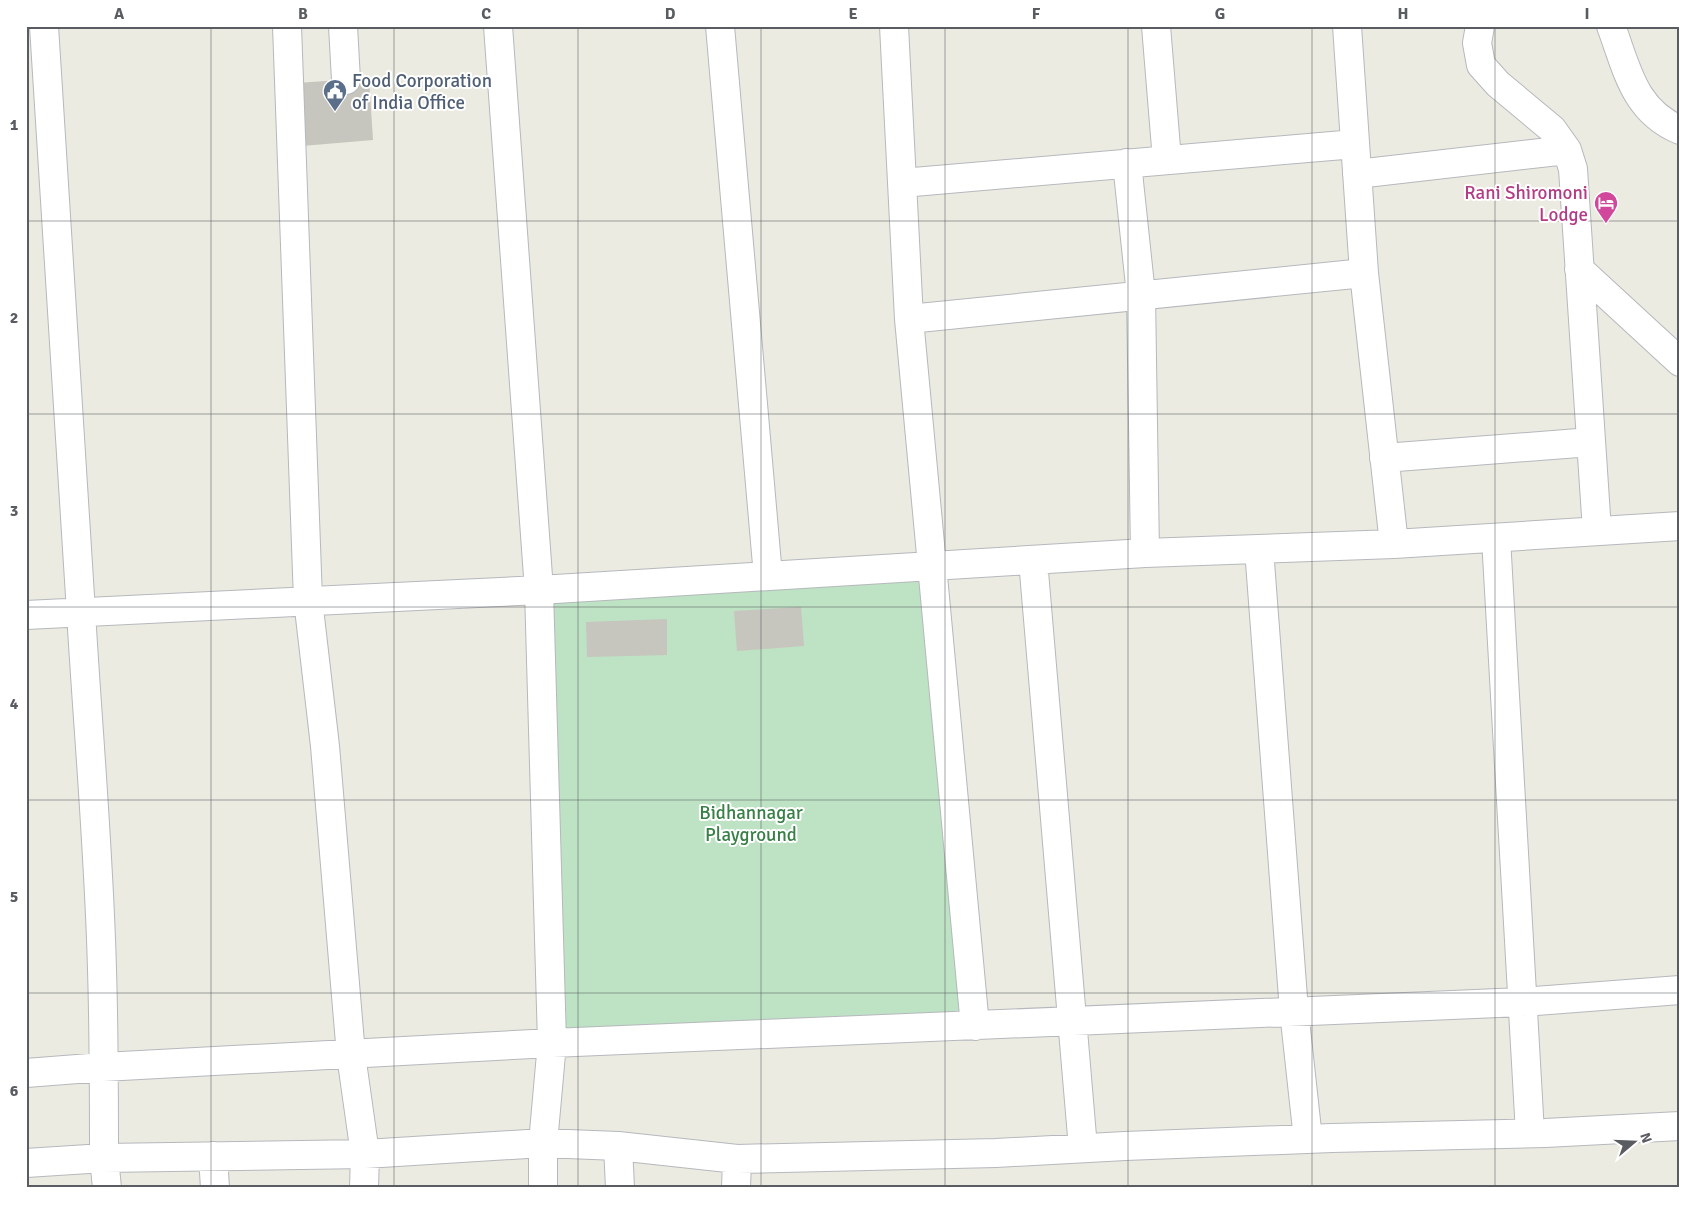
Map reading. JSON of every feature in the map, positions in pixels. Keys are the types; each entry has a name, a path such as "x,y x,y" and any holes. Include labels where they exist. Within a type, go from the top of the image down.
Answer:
{"street":[{"path":"44,26 92,760 101,949 104,1158 107,1188"},
{"path":"287,26 308,600 324,746 351,1055 364,1154 364,1188"},
{"path":"343,26 346,80"},
{"path":"498,26 539,590 552,1043 543,1143 543,1188"},
{"path":"720,26 768,576"},
{"path":"894,26 909,319 975,1026"},
{"path":"1156,26 1167,160"},
{"path":"1347,26 1364,273 1394,544"},
{"path":"1480,26 1477,43 1481,65 1498,84 1552,129 1567,150 1573,169 1596,531"},
{"path":"1611,26 1640,99 1650,111 1668,125 1680,130"},
{"path":"902,183 1355,144"},
{"path":"1357,174 1567,150"},
{"path":"1127,163 1141,295 1145,553"},
{"path":"1579,269 1680,362"},
{"path":"909,319 1364,273"},
{"path":"1384,458 1591,442"},
{"path":"26,615 539,590 1145,553 1394,544 1680,526"},
{"path":"1496,538 1530,1133"},
{"path":"1259,549 1294,1011 1308,1139"},
{"path":"1033,560 1083,1148"},
{"path":"26,1073 103,1067 552,1043 1522,1002 1680,990"},
{"path":"26,1163 104,1158 364,1154 543,1143 618,1146 737,1159 996,1153 1308,1139 1530,1133 1680,1126"},
{"path":"618,1146 620,1188"},
{"path":"213,1156 215,1188"},
{"path":"736,1188 737,1159"}],"green space":[{"name":"Bidhannagar Playground","path":"933,567 975,1026 552,1043 539,590"}],"building":[{"name":"Food Corporation of India Office","path":"369,78 373,140 302,146 297,83"},
{"path":"801,607 804,646 737,651 734,611"},
{"path":"667,619 667,655 587,657 586,622"}],"place":[{"name":"Food Corporation of India Office","path":"335,112"},
{"name":"Rani Shiromoni Lodge","path":"1606,224"}]}
